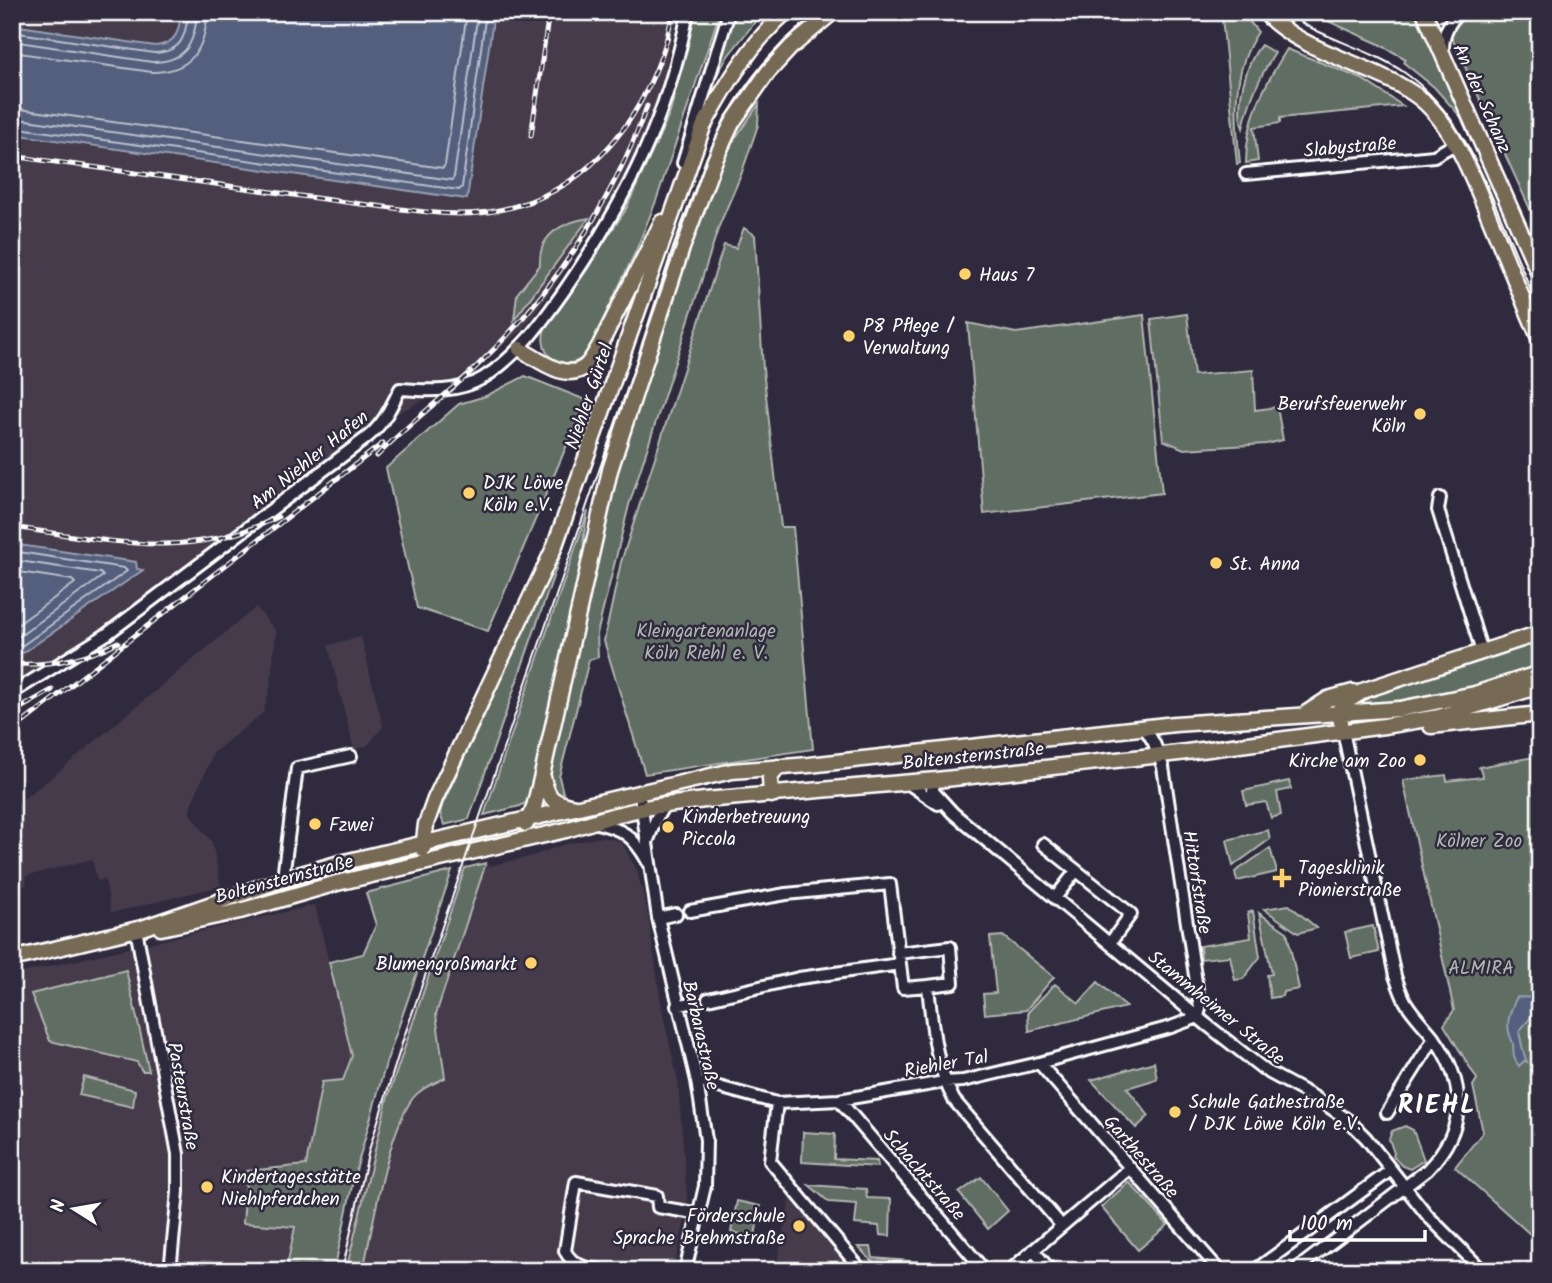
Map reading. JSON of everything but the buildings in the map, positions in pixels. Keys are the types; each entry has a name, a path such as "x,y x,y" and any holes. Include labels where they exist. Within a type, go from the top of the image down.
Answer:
{"main road":[{"path":"508,842 521,831 532,813 610,470 682,248 714,162 732,123 780,58 833,12"},
{"path":"1264,12 1290,34 1389,78 1417,95 1436,117 1465,160 1540,340"},
{"name":"An der Schanz","path":"1424,12 1540,276"},
{"name":"Niehler Gürtel","path":"423,844 421,824 551,548 683,163 699,124 717,90 751,46 783,13"},
{"name":"Niehler Gürtel","path":"423,844 426,824 435,800 554,548 703,127 751,46"},
{"path":"520,349 568,373 587,365 599,347 668,211"},
{"path":"1302,715 1328,699 1364,690 1540,633"},
{"name":"Boltensternstraße","path":"12,959 139,928 284,879 532,813 576,808 716,774 1175,724 1400,709 1446,702 1540,673"},
{"name":"Boltensternstraße","path":"139,928 160,928 240,911 399,868 664,805 936,780 1179,753 1384,726 1439,717 1540,685"},
{"path":"1343,731 1339,715 1341,705 1364,690"},
{"name":"Boltensternstraße","path":"1384,726 1422,727 1540,714"},
{"path":"1175,724 1167,731 1167,741 1171,748 1179,753"},
{"path":"771,795 770,778 778,767"},
{"path":"542,775 551,799 576,808"},
{"path":"423,844 435,860"},
{"path":"399,868 422,854 423,844"}],"street":[{"name":"Am Niehler Hafen","path":"12,693 107,634 378,429 400,389 431,392 451,390 482,379 520,349 593,250 625,194 658,123 682,44 688,12"},
{"path":"683,163 729,12"},
{"path":"1443,54 1443,36 1459,12"},
{"name":"Slabystraße","path":"1246,174 1434,156 1455,144"},
{"path":"1440,498 1438,510 1482,652"},
{"name":"Hittorfstraße","path":"1144,728 1154,743 1164,778 1200,1008 1198,1017"},
{"path":"1293,1271 1426,1172 1441,1154 1455,1128 1459,1111 1458,1091 1448,1062 1434,1038 1406,1003 1395,976 1343,731"},
{"path":"1164,778 1168,767 1179,753"},
{"path":"284,879 298,768 351,756"},
{"name":"Stammheimer Straße","path":"936,780 932,790 953,813"},
{"name":"Stammheimer Straße","path":"906,782 953,813 1266,1071 1316,1098 1348,1120 1366,1138 1469,1265 1483,1271"},
{"name":"Barbarastraße","path":"639,793 658,918 697,1081 706,1140 706,1173 700,1214 685,1271"},
{"name":"Barbarastraße","path":"648,843 664,805"},
{"name":"Barbarastraße","path":"590,822 622,831 637,842 650,865"},
{"path":"1043,844 1131,914 1110,943"},
{"path":"1055,898 1076,870"},
{"path":"690,911 786,894 890,884 899,958 902,988 953,983 950,947 899,958 799,978 708,999"},
{"path":"658,918 676,914"},
{"name":"Pasteurstraße","path":"139,928 178,1154 178,1192 170,1271"},
{"path":"928,985 944,1082 954,1100 1061,1225"},
{"path":"1181,1002 1197,991"},
{"path":"677,1006 694,1002"},
{"name":"Riehler Tal","path":"697,1081 777,1103 839,1100 962,1081 1039,1063 1171,1027 1198,1017"},
{"path":"1390,1109 1434,1038"},
{"name":"Garthestraße","path":"1039,1063 1220,1271"},
{"name":"Schachtstraße","path":"839,1100 985,1271"},
{"path":"777,1103 770,1161 862,1271"},
{"path":"1009,1271 1130,1168"},
{"path":"1254,1271 1391,1170"},
{"path":"604,1271 580,1266 570,1259 565,1251 576,1182 657,1196 658,1208 700,1214"},
{"path":"1033,1250 1051,1271"}],"shaded area":[{"path":"12,12 181,12 178,34 165,45 155,46 12,25"},
{"path":"494,12 678,12 664,76 649,123 621,185 550,293 522,331 440,391 366,430 102,628 12,685 12,651 23,653 142,570 136,569 136,562 12,544 12,134 467,198"},
{"path":"256,607 276,631 270,688 263,713 214,752 191,805 190,814 212,842 221,886 111,913 105,879 97,881 92,859 26,876 27,885 12,889 12,807 46,782"},
{"path":"361,637 383,727 368,745 354,750 328,645"},
{"path":"601,837 621,841 637,870 647,909 662,1009 678,1081 688,1208 673,1271 341,1271 368,1150 402,1036 467,871"},
{"path":"315,905 352,1056 343,1080 322,1083 286,1271 12,1271 12,975"},
{"name":"Förderschule Sprache Brehmstraße","path":"790,1199 839,1254 853,1271 775,1271"}],"green space":[{"path":"695,12 720,12 656,201 635,253 586,355 578,361 561,363 548,355 543,338 545,328 625,211 670,113"},
{"path":"732,12 763,12 728,56 714,80"},
{"path":"1308,12 1418,12 1463,114 1459,115 1434,87 1404,63 1406,59"},
{"path":"1465,12 1540,12 1540,231 1451,36"},
{"path":"1245,16 1258,32 1249,47 1239,79 1236,112 1240,163 1237,164 1222,18"},
{"path":"1261,45 1275,53 1255,89 1243,128 1240,109 1243,86 1250,63"},
{"path":"1287,49 1362,79 1403,106 1280,118 1280,123 1254,127 1258,161 1246,163 1249,132 1258,103"},
{"path":"759,104 758,125 741,175 719,226 629,505 597,634 598,657 589,660 559,777 564,797 557,798 547,773 616,474 676,289 718,171 734,140"},
{"path":"589,218 514,320 517,294 540,265 540,255 548,238 561,227"},
{"name":"Kleingartenanlage Köln Riehl e. V.","path":"744,228 755,235 763,369 781,527 793,527 813,749 645,774 604,641 621,562 724,245 736,248"},
{"path":"1187,314 1194,375 1253,370 1255,410 1277,407 1283,440 1266,444 1184,449 1163,440 1151,319"},
{"path":"1144,315 1162,493 984,514 968,323 1016,333"},
{"name":"DJK Löwe Köln e.V.","path":"525,376 586,400 488,631 417,608 386,468 459,404 486,396"},
{"path":"580,499 469,819 444,825 440,813 443,803 498,686 493,684 564,538"},
{"path":"588,511 583,564 531,800 520,806 484,815"},
{"path":"1540,639 1540,667 1431,700 1351,710 1353,702"},
{"name":"Kölner Zoo","path":"1540,756 1540,1243 1455,1167 1483,1132 1473,1086 1477,1079 1444,1025 1454,1010 1403,780 1446,775 1447,781 1483,777 1479,767"},
{"path":"1289,781 1291,789 1277,792 1281,815 1271,818 1266,802 1246,805 1243,791"},
{"path":"1268,830 1270,839 1233,866 1227,840"},
{"path":"1270,848 1277,872 1237,881 1235,872"},
{"path":"486,863 436,1014 445,1078 416,1095 404,1114 388,1156 363,1271 346,1271 387,1100 465,868"},
{"path":"452,871 386,1063 353,1181 334,1271 286,1271 295,1227 243,1223 247,1171 306,1165 322,1082 343,1080 352,1056 329,962 363,954 376,925 366,893"},
{"path":"1289,905 1317,928 1298,933 1264,909"},
{"path":"1253,911 1260,957 1243,979 1235,980 1230,956 1201,959 1200,946 1251,938 1248,913"},
{"path":"1259,913 1287,932 1299,989 1283,992 1282,996 1270,998 1267,975 1272,974"},
{"path":"1373,926 1379,952 1351,958 1345,932"},
{"path":"1003,936 1054,977 1026,1010 985,1014 983,994 996,993 990,937"},
{"path":"126,970 149,1071 142,1071 137,1062 50,1041 31,994"},
{"path":"1098,982 1126,1007 1029,1031 1028,1012 1055,984 1079,1003"},
{"path":"1154,1062 1157,1079 1127,1088 1149,1116 1136,1128 1091,1080"},
{"path":"84,1077 135,1090 133,1107 79,1095"},
{"path":"1405,1126 1413,1130 1424,1160 1410,1169 1402,1166 1393,1156 1389,1139 1392,1131"},
{"path":"803,1132 835,1134 834,1159 877,1161 878,1167 802,1162"},
{"path":"981,1177 1008,1211 988,1229 959,1193"},
{"path":"1129,1182 1168,1225 1138,1250 1101,1207"},
{"path":"809,1185 866,1189 867,1198 891,1199 890,1236 880,1235 879,1226 855,1224 857,1204 829,1202"},
{"path":"737,1201 760,1206 755,1237 731,1232"},
{"path":"858,1247 871,1247 873,1258 945,1264 944,1271 880,1269"}],"water":[{"path":"181,12 494,12 467,199 12,134 12,25 155,46 168,43 176,35"},
{"path":"12,544 136,562 137,569 143,570 23,653 12,651"},
{"path":"1517,997 1536,998 1534,1013 1519,1032 1527,1062 1524,1061 1519,1066 1514,1058 1508,1028"}],"tram line":[{"path":"342,1271 369,1150 404,1037 706,160 726,118 752,78 782,43 818,12"},
{"path":"1286,12 1313,29 1390,64 1423,87 1438,103 1474,157 1540,312"}],"railway":[{"path":"531,136 549,12"},
{"path":"665,46 673,12"},
{"path":"12,156 401,209 450,214 480,213 516,206 548,194 601,155 623,130 641,101 668,36"},
{"path":"377,456 476,367 530,310 554,279 597,213 616,178 647,106"},
{"path":"12,731 383,443"},
{"path":"12,527 114,541 179,543 244,531 278,517"},
{"path":"12,664 66,660 93,653 118,642"},
{"path":"12,713 52,690"}],"place":[{"name":"Haus 7","path":"965,274"},
{"name":"P8 Pflege / Verwaltung","path":"849,336"},
{"name":"Berufsfeuerwehr Köln","path":"1420,414"},
{"name":"DJK Löwe Köln e.V.","path":"469,493"},
{"name":"St. Anna","path":"1216,563"},
{"name":"Kirche am Zoo","path":"1420,760"},
{"name":"Fzwei","path":"315,824"},
{"name":"Kinderbetreuung Piccola","path":"668,827"},
{"name":"Tagesklinik Pionierstraße","path":"1282,878"},
{"name":"Blumengroßmarkt","path":"531,963"},
{"name":"Schule Gathestraße / DJK Löwe Köln e.V.","path":"1175,1112"},
{"name":"Kindertagesstätte Niehlpferdchen","path":"207,1187"},
{"name":"Förderschule Sprache Brehmstraße","path":"799,1226"}],"district":[{"name":"RIEHL","path":"1437,1104"}],"park label":[{"name":"ALMIRA","path":"1481,967"}]}
